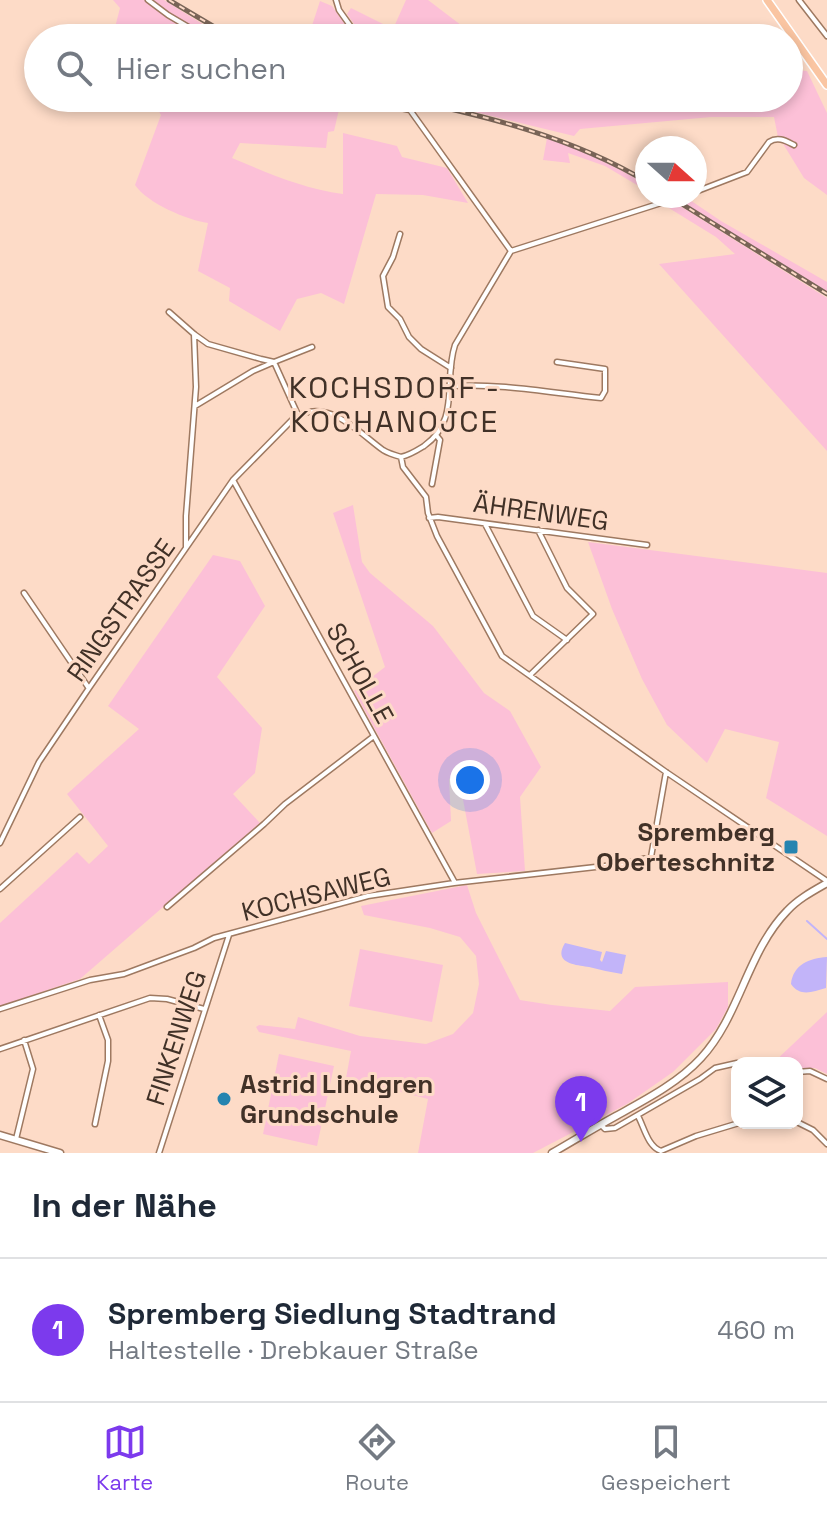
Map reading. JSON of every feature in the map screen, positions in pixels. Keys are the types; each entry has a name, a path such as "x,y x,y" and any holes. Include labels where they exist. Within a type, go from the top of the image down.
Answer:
{"main road":[{"path":"767,0 784,24"},
{"path":"803,51 827,85"}],"street":[{"path":"148,0 183,24"},
{"path":"336,0 349,24"},
{"path":"799,0 827,36"},
{"path":"411,112 511,251"},
{"path":"707,187 747,172 773,139 794,145"},
{"path":"274,362 298,415 323,412 346,420 386,452 401,457 413,453 436,435 447,416 451,358 455,345 511,251 645,208"},
{"path":"400,234 383,276 388,307 421,349 451,368"},
{"path":"169,312 208,344 274,362"},
{"path":"186,549 195,406 194,334"},
{"path":"195,406 253,371 312,347"},
{"path":"450,386 496,387 601,398 605,391 605,369 557,362"},
{"name":"RINGSTRASSE","path":"0,843 39,762 233,480 298,415"},
{"path":"432,484 440,440 436,435"},
{"path":"401,457 403,467 426,497 429,518 437,536 502,656 827,882 800,900 775,926 720,1029 701,1057 682,1075 552,1153"},
{"name":"SCHOLLE","path":"233,480 454,883"},
{"name":"ÄHRENWEG","path":"429,518 647,545"},
{"path":"485,524 533,616 567,640"},
{"path":"530,675 593,614 567,588 538,530"},
{"path":"24,593 89,688"},
{"path":"167,907 285,804 374,736"},
{"name":"KOCHSAWEG","path":"0,1009 83,982 124,974 214,938 368,896 622,864 651,857 666,772"},
{"path":"0,889 80,817"},
{"name":"FINKENWEG","path":"159,1153 229,935"},
{"path":"0,1049 150,998 158,997 204,1009"},
{"path":"95,1124 108,1061 108,1040 99,1015"},
{"path":"16,1140 33,1069 24,1040"},
{"path":"601,1125 611,1130 715,1068 731,1064"},
{"path":"803,1072 810,1071 827,1079"},
{"path":"638,1116 650,1143 655,1150 661,1151 731,1125"},
{"path":"803,1125 827,1144"},
{"path":"0,1135 60,1153"}],"shaded area":[{"path":"113,0 164,0 203,24 116,24 120,8"},
{"path":"406,0 428,0 460,24 395,24"},
{"path":"320,1 332,6 345,24 313,24"},
{"path":"351,8 383,24 354,24 347,14"},
{"path":"803,71 807,71 827,113 827,195 804,178 782,142 779,142 774,117 711,117 580,129 574,136 475,112 803,112"},
{"path":"159,112 338,112 334,131 328,132 326,148 240,143 232,158 300,184 343,194 343,133 397,146 402,157 447,168 468,203 423,195 376,194 344,304 321,293 297,299 280,331 229,301 230,288 198,271 208,223 168,210 135,185 161,115"},
{"path":"547,138 623,171 635,178 635,184 605,166 568,153 570,163 543,160"},
{"path":"669,208 684,208 827,298 827,451 659,264 735,254 716,237"},
{"path":"692,208 702,208 827,282 827,292"},
{"path":"353,505 362,562 370,573 433,626 484,693 510,711 541,767 520,797 525,871 477,874 458,773 449,779 451,821 432,833 354,691 385,667 333,513"},
{"path":"588,542 827,573 827,836 766,798 779,742 725,729 707,763 667,725 642,679"},
{"path":"213,555 240,561 265,606 217,677 262,728 255,773 233,794 260,823 80,979 0,1006 0,923 77,852 89,864 108,846 67,794 139,729 108,706"},
{"path":"467,885 476,913 520,1000 610,1011 635,987 728,982 728,1007 716,1029 673,1072 627,1104 533,1153 418,1153 428,1099 346,1078 351,1051 259,1032 256,1027 295,1029 298,1017 360,1036 426,1044 453,1034 473,1013 479,984 476,956 460,937 364,915 361,906"},
{"path":"565,943 602,952 602,962 606,951 626,955 622,974 568,962 562,955"},
{"path":"360,949 443,965 432,1022 349,1006"},
{"path":"827,957 826,988 802,992 791,984 795,972 803,964"},
{"path":"827,1012 827,1074 815,1068 803,1069 803,1057 779,1057"},
{"path":"279,1054 334,1066 317,1146 263,1134"}],"waterway":[{"path":"807,921 827,939"}],"railway":[{"path":"169,0 209,24"},
{"path":"465,112 559,140 635,175"},
{"path":"688,208 827,294"}],"place":[{"name":"Spremberg Oberteschnitz","path":"791,847"},
{"name":"Astrid Lindgren Grundschule","path":"224,1099"},
{"name":"Spremberg Siedlung Stadtrand","path":"581,1142"}],"district":[{"name":"KOCHSDORF - KOCHANOJCE","path":"395,405"}]}
